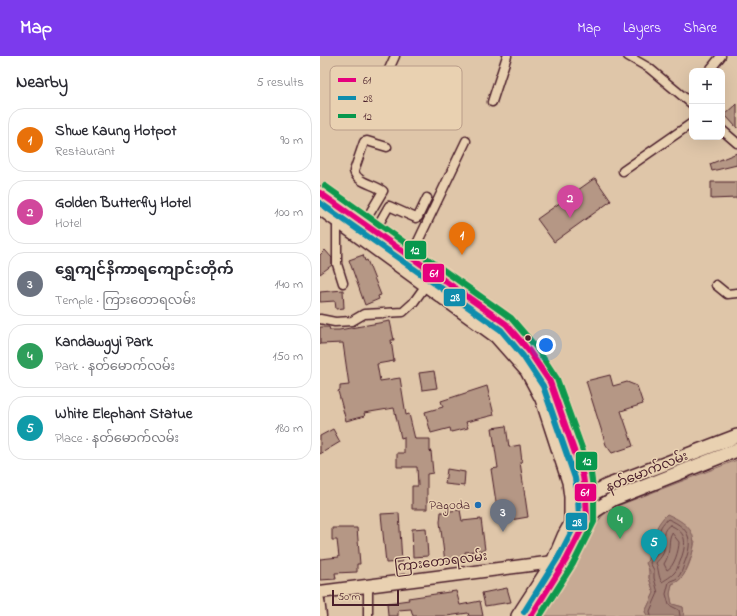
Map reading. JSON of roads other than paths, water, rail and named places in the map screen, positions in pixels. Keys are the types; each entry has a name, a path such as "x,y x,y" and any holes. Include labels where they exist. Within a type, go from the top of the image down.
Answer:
{"main road":[{"path":"320,192 506,324 530,351 550,382 583,476 587,519 566,560 531,616"},
{"path":"320,208 496,336 527,371 542,399 569,482 571,497 571,525"},
{"name":"နတ်မောက်လမ်း","path":"586,498 607,486 737,436"},
{"name":"နတ်မောက်လမ်း","path":"587,519 596,510 613,499 737,450"},
{"path":"583,476 594,483 607,486"},
{"path":"569,482 586,498 613,499"},
{"path":"518,616 552,562 586,498"},
{"name":"ကြားတောရလမ်း","path":"320,592 566,560"}],"street":[{"path":"390,66 394,56"},
{"path":"492,102 506,56"},
{"path":"628,56 649,68 689,98"},
{"path":"711,68 721,56"},
{"path":"623,171 689,125"},
{"path":"725,133 737,143"},
{"path":"364,223 383,191 359,179 355,176 354,171 364,142 367,141 387,147"},
{"path":"411,256 466,141"},
{"path":"366,242 389,206 416,218 418,217 427,198"},
{"path":"337,220 337,264 344,283"},
{"path":"320,319 335,322 352,321 364,314 403,312 413,303 426,285"},
{"path":"716,285 727,294 737,293"},
{"path":"368,586 368,616"},
{"path":"320,600 322,616"}],"water":[{"path":"667,514 683,522 692,532 694,546 692,554 683,576 672,584 670,594 672,604 683,607 684,616 648,616 645,612 654,593 649,578 650,572 646,563 655,548 654,538 656,530 660,522"}],"place":[{"name":"Golden Butterfly Hotel","path":"570,218"},
{"name":"Shwe Kaung Hotpot","path":"462,255"},
{"name":"Pagoda","path":"478,505"},
{"name":"ရွှေကျင်နိကာရကျောင်းတိုက်","path":"503,532"},
{"name":"Kandawgyi Park","path":"620,539"},
{"name":"White Elephant Statue","path":"654,562"}]}
